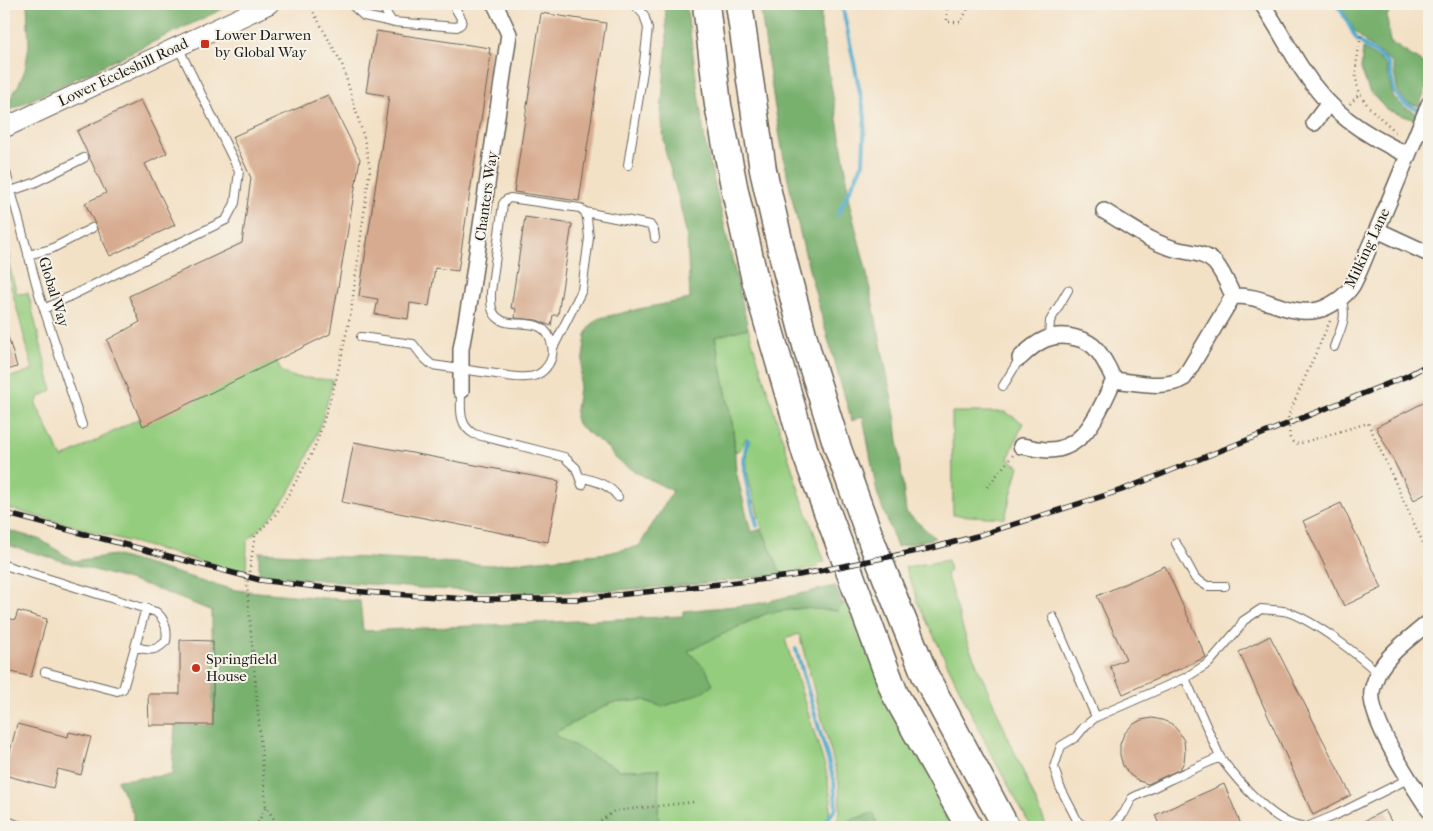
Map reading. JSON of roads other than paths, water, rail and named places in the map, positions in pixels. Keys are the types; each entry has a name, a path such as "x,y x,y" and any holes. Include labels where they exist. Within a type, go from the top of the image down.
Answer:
{"highway":[{"path":"706,4 718,105 734,191 754,276 806,455 895,694 969,827"},
{"path":"739,4 766,180 784,262 806,344 837,446 873,545 926,675 1006,827"}],"street":[{"name":"Lower Eccleshill Road","path":"4,128 269,4"},
{"name":"Chanters Way","path":"461,391 461,349 473,284 509,34 495,4"},
{"path":"1262,4 1302,70 1329,103 1357,128 1378,141 1408,155"},
{"path":"1314,123 1329,103"},
{"name":"Milking Lane","path":"1233,296 1254,297 1289,310 1297,311 1318,310 1341,297 1352,286 1429,104"},
{"path":"1104,210 1157,242 1207,257 1219,269 1233,296 1184,378 1168,384 1114,380"},
{"path":"1377,230 1429,254"},
{"path":"1020,358 1032,346 1049,337 1062,336 1084,340 1095,347 1101,355 1114,380"},
{"path":"1021,446 1048,450 1058,449 1072,443 1094,422 1114,380"},
{"path":"1429,622 1389,658 1378,673 1372,691 1372,701 1377,719 1408,779 1429,810"}],"lane":[{"path":"351,4 364,16 392,22 456,27 462,20 453,4"},
{"path":"381,4 392,22"},
{"path":"628,164 648,28 644,15 634,4"},
{"path":"44,309 226,220 235,204 239,171 178,46"},
{"path":"11,191 34,183 84,158"},
{"name":"Global Way","path":"4,165 44,309 82,425"},
{"path":"553,348 545,331 537,326 504,321 493,312 490,292 503,204 506,200 516,199 571,206 580,208 585,212 650,225 654,231 655,238"},
{"path":"361,337 414,344 423,357 432,365 517,377 533,376 542,372 548,366 553,348 582,290 589,238 585,212"},
{"path":"28,255 51,249 92,228"},
{"path":"1049,337 1050,321 1068,290"},
{"path":"1334,347 1344,320 1344,307 1341,297"},
{"path":"1003,386 1020,358"},
{"path":"461,391 462,424 467,431 564,457 571,462 580,477 582,485"},
{"path":"580,477 613,489 618,497"},
{"path":"1176,543 1195,578 1207,586 1225,586"},
{"path":"4,565 156,612 165,625 167,637 163,644 153,650 137,647"},
{"path":"45,672 117,690 123,689 137,647 146,608"},
{"path":"1086,827 1078,822 1060,788 1054,767 1061,746 1076,737 1096,717 1185,678 1209,663 1243,621 1261,609 1288,612 1315,626 1364,660 1378,673"},
{"path":"1053,617 1096,717"},
{"path":"1185,678 1220,757 1237,781 1279,818 1293,826 1302,827"},
{"path":"1111,827 1124,813 1132,798 1171,778 1220,757"},
{"path":"1307,827 1338,814 1408,779"},
{"path":"4,820 23,827"}],"waterway":[{"path":"838,214 863,163 865,117 842,4"},
{"path":"1335,4 1341,10 1357,40 1388,64 1395,93 1405,104 1418,110"},
{"path":"748,440 744,461 745,472 757,526"},
{"path":"796,649 834,780 836,808 822,827"}],"railway":[{"path":"4,513 260,580 350,591 466,599 580,599 799,575 932,548 977,536 1122,490 1407,376 1429,364"}],"place":[{"name":"Lower Darwen by Global Way","path":"205,44"},
{"name":"Springfield House","path":"196,668"}]}
